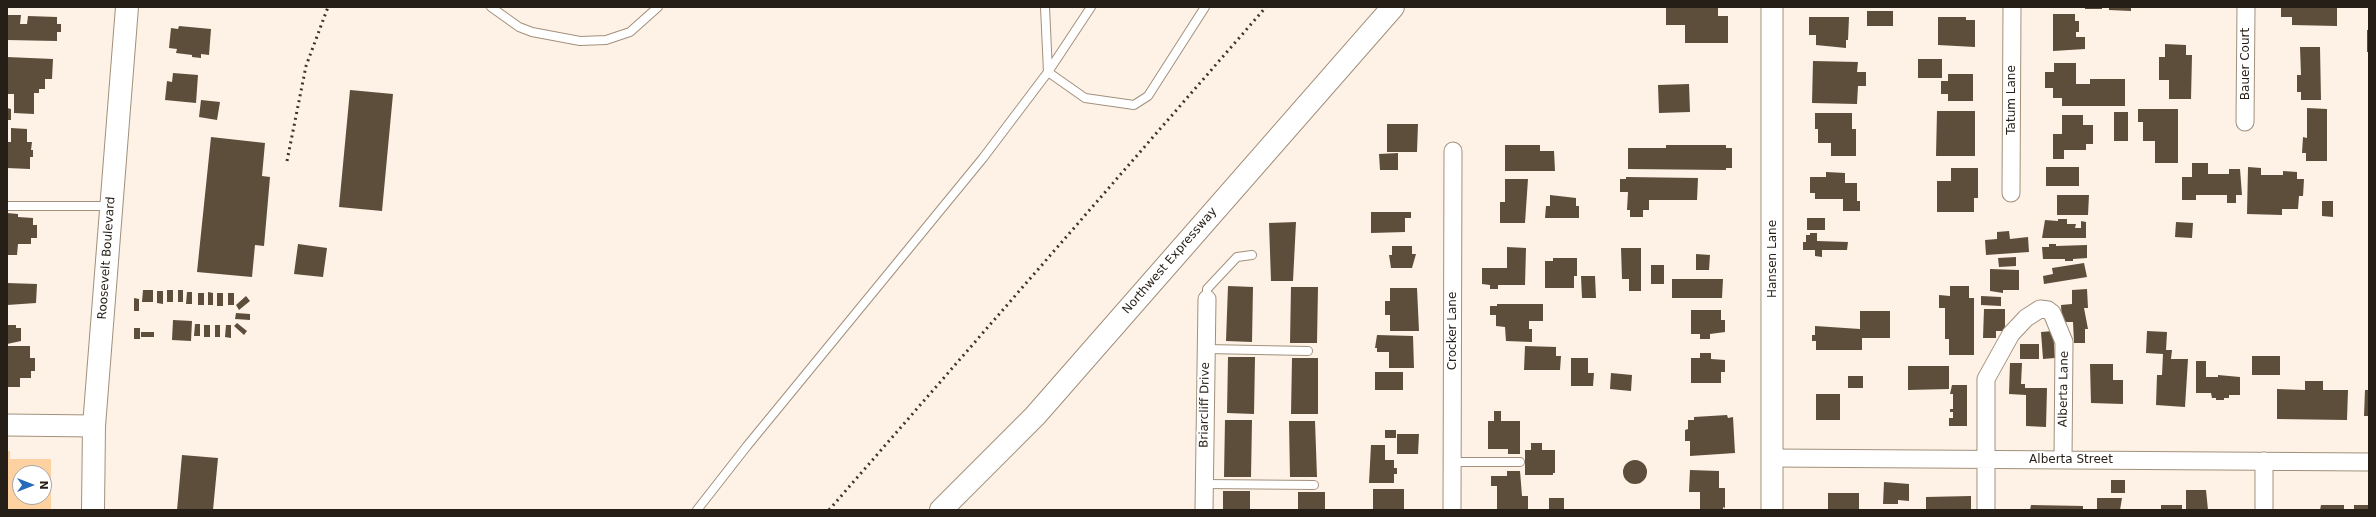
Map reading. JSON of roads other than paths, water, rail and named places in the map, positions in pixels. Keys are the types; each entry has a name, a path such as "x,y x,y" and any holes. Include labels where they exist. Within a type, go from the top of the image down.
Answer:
{"main road":[{"name":"Roosevelt Boulevard","path":"93,510 94,426 127,7"},
{"name":"Northwest Expressway","path":"941,510 1035,416 1393,7"}],"street":[{"name":"Hansen Lane","path":"1772,7 1772,510"},
{"name":"Tatum Lane","path":"2011,193 2012,7"},
{"name":"Bauer Court","path":"2245,122 2246,7"},
{"name":"Crocker Lane","path":"1452,510 1454,151"},
{"name":"Briarcliff Drive","path":"1204,510 1207,299"},
{"name":"Alberta Lane","path":"1986,460 1985,389 1987,374 2011,334 2026,318 2040,309 2048,310 2052,313 2064,342 2063,460"},
{"path":"7,425 94,426"},
{"name":"Alberta Street","path":"1773,458 2369,462"},
{"path":"1986,460 1986,510"},
{"path":"2264,461 2264,510"}],"lane":[{"path":"491,7 519,27 532,32 580,41 606,40 630,32 658,7"},
{"path":"1045,7 1048,72"},
{"path":"697,510 747,446 983,158 1048,72 1091,7"},
{"path":"1048,72 1085,98 1134,105 1148,96 1205,7"},
{"path":"7,206 112,206"},
{"path":"1207,299 1207,289 1238,257 1252,255"},
{"path":"1206,349 1308,350"},
{"path":"1452,462 1520,462"},
{"path":"1205,484 1314,485"}],"railway":[{"path":"287,161 306,66 328,7"},
{"path":"829,510 1266,7"}]}
